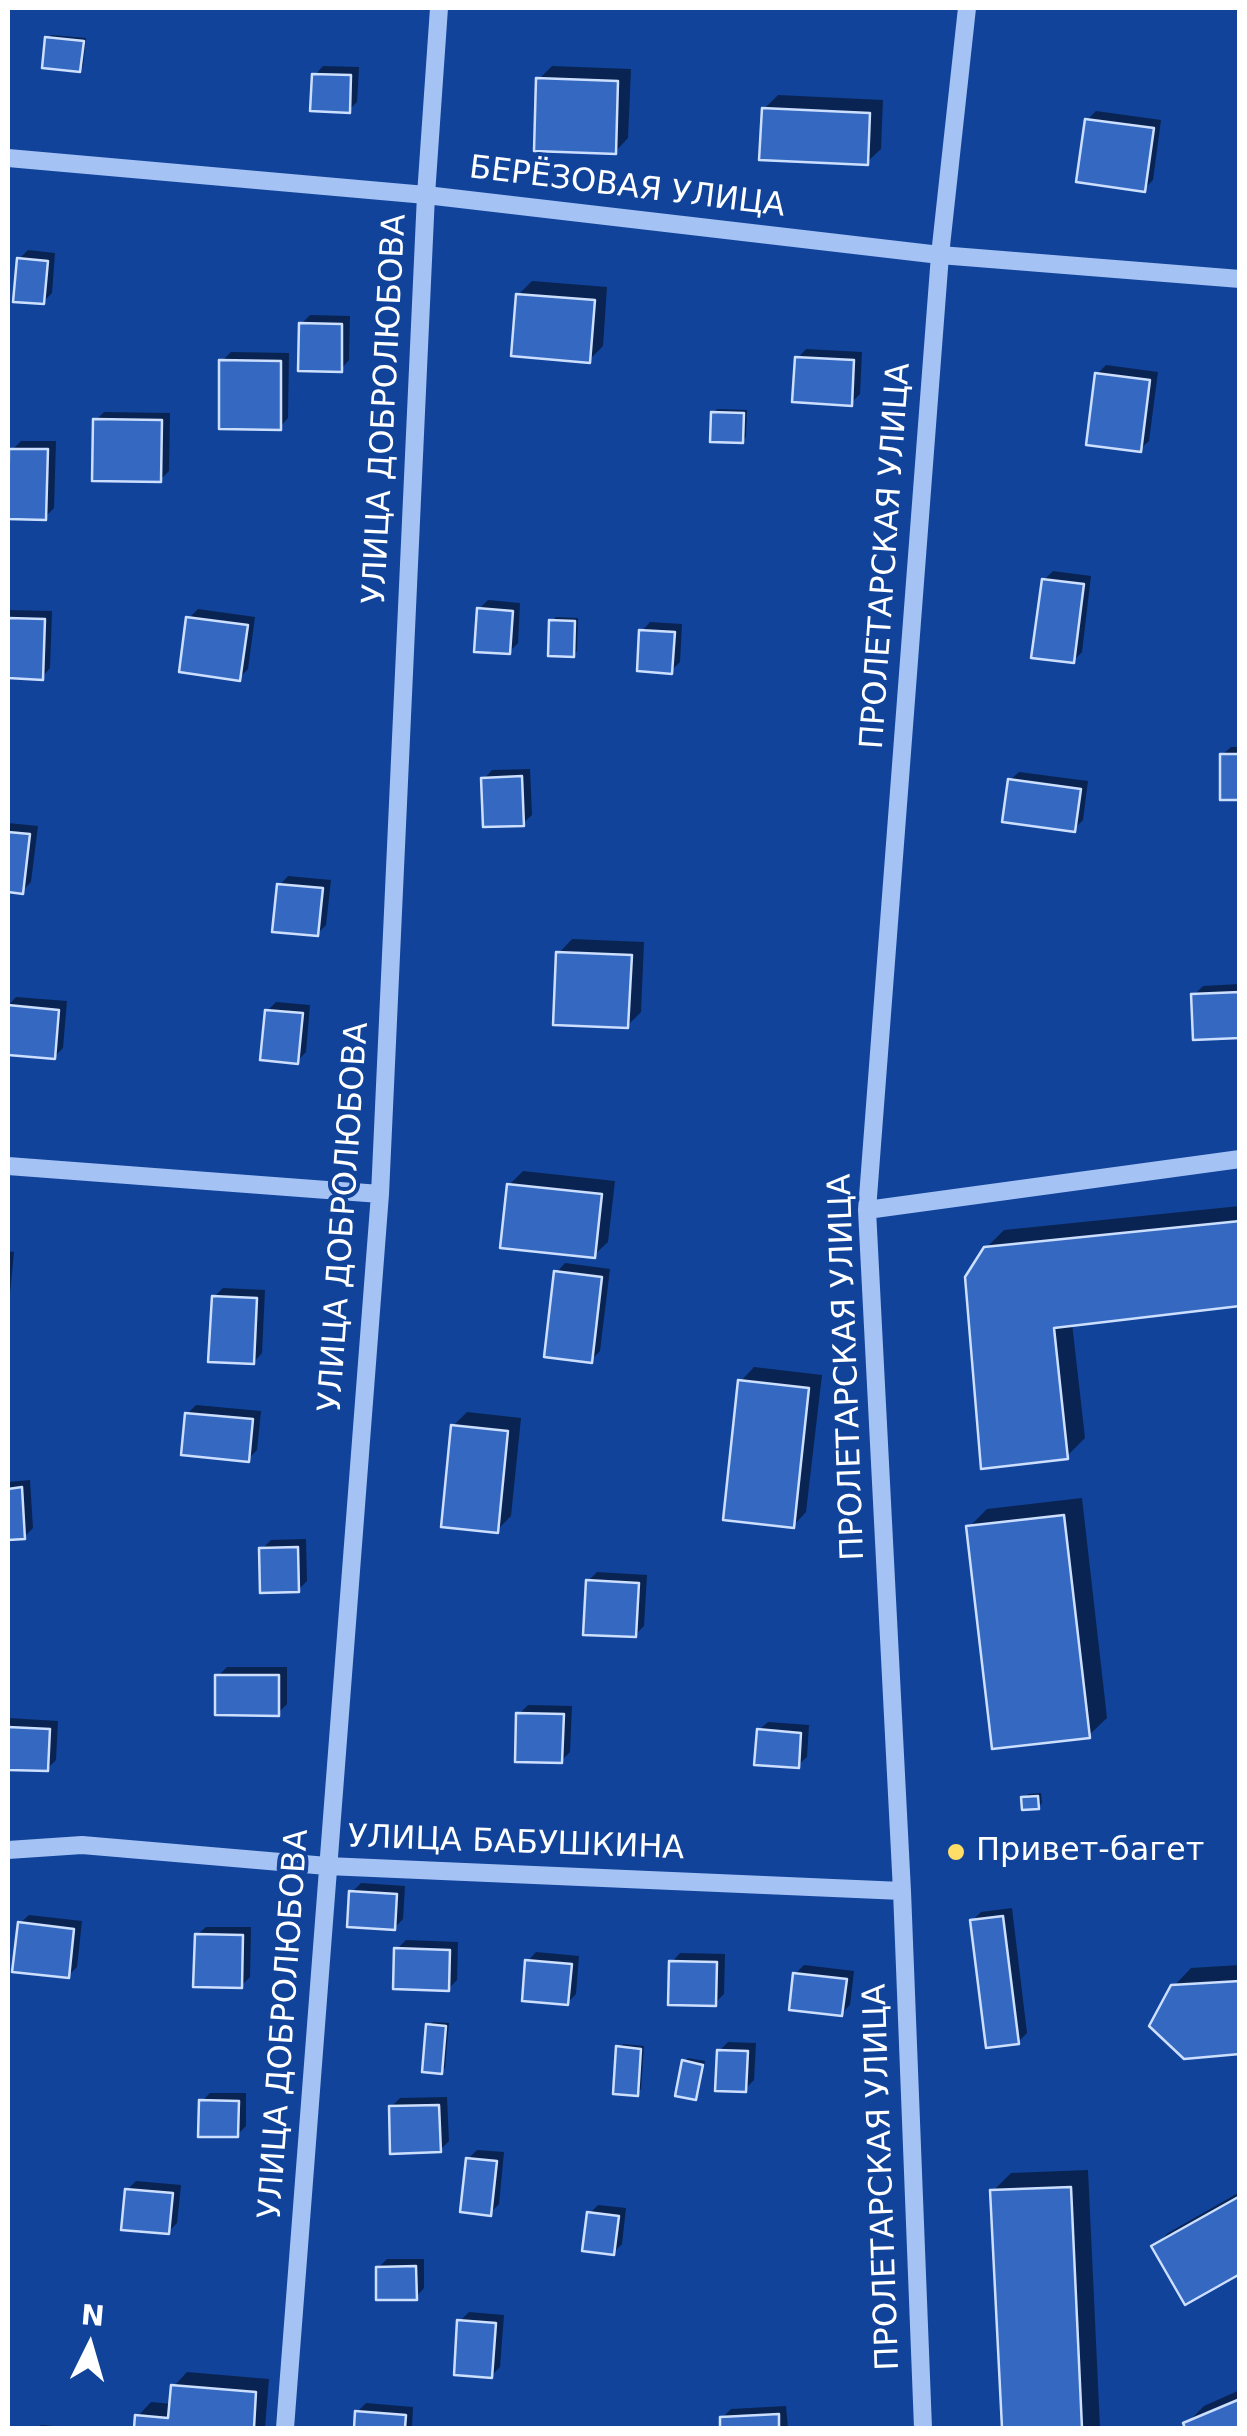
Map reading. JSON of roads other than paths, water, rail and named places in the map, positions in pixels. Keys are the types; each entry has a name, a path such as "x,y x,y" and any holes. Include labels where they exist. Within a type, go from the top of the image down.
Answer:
{"street":[{"name":"УЛИЦА ДОБРОЛЮБОВА","path":"285,2428 380,1194 426,195 439,8"},
{"name":"ПРОЛЕТАРСКАЯ УЛИЦА","path":"923,2428 902,1890 867,1210 940,255 967,8"},
{"name":"БЕРЁЗОВАЯ УЛИЦА","path":"8,158 426,195 940,255 1240,279"},
{"path":"867,1210 1240,1159"},
{"path":"8,1166 380,1194"},
{"name":"УЛИЦА БАБУШКИНА","path":"8,1850 82,1845 328,1866 902,1890"}],"place":[{"name":"Привет-багет","path":"956,1852"}]}
